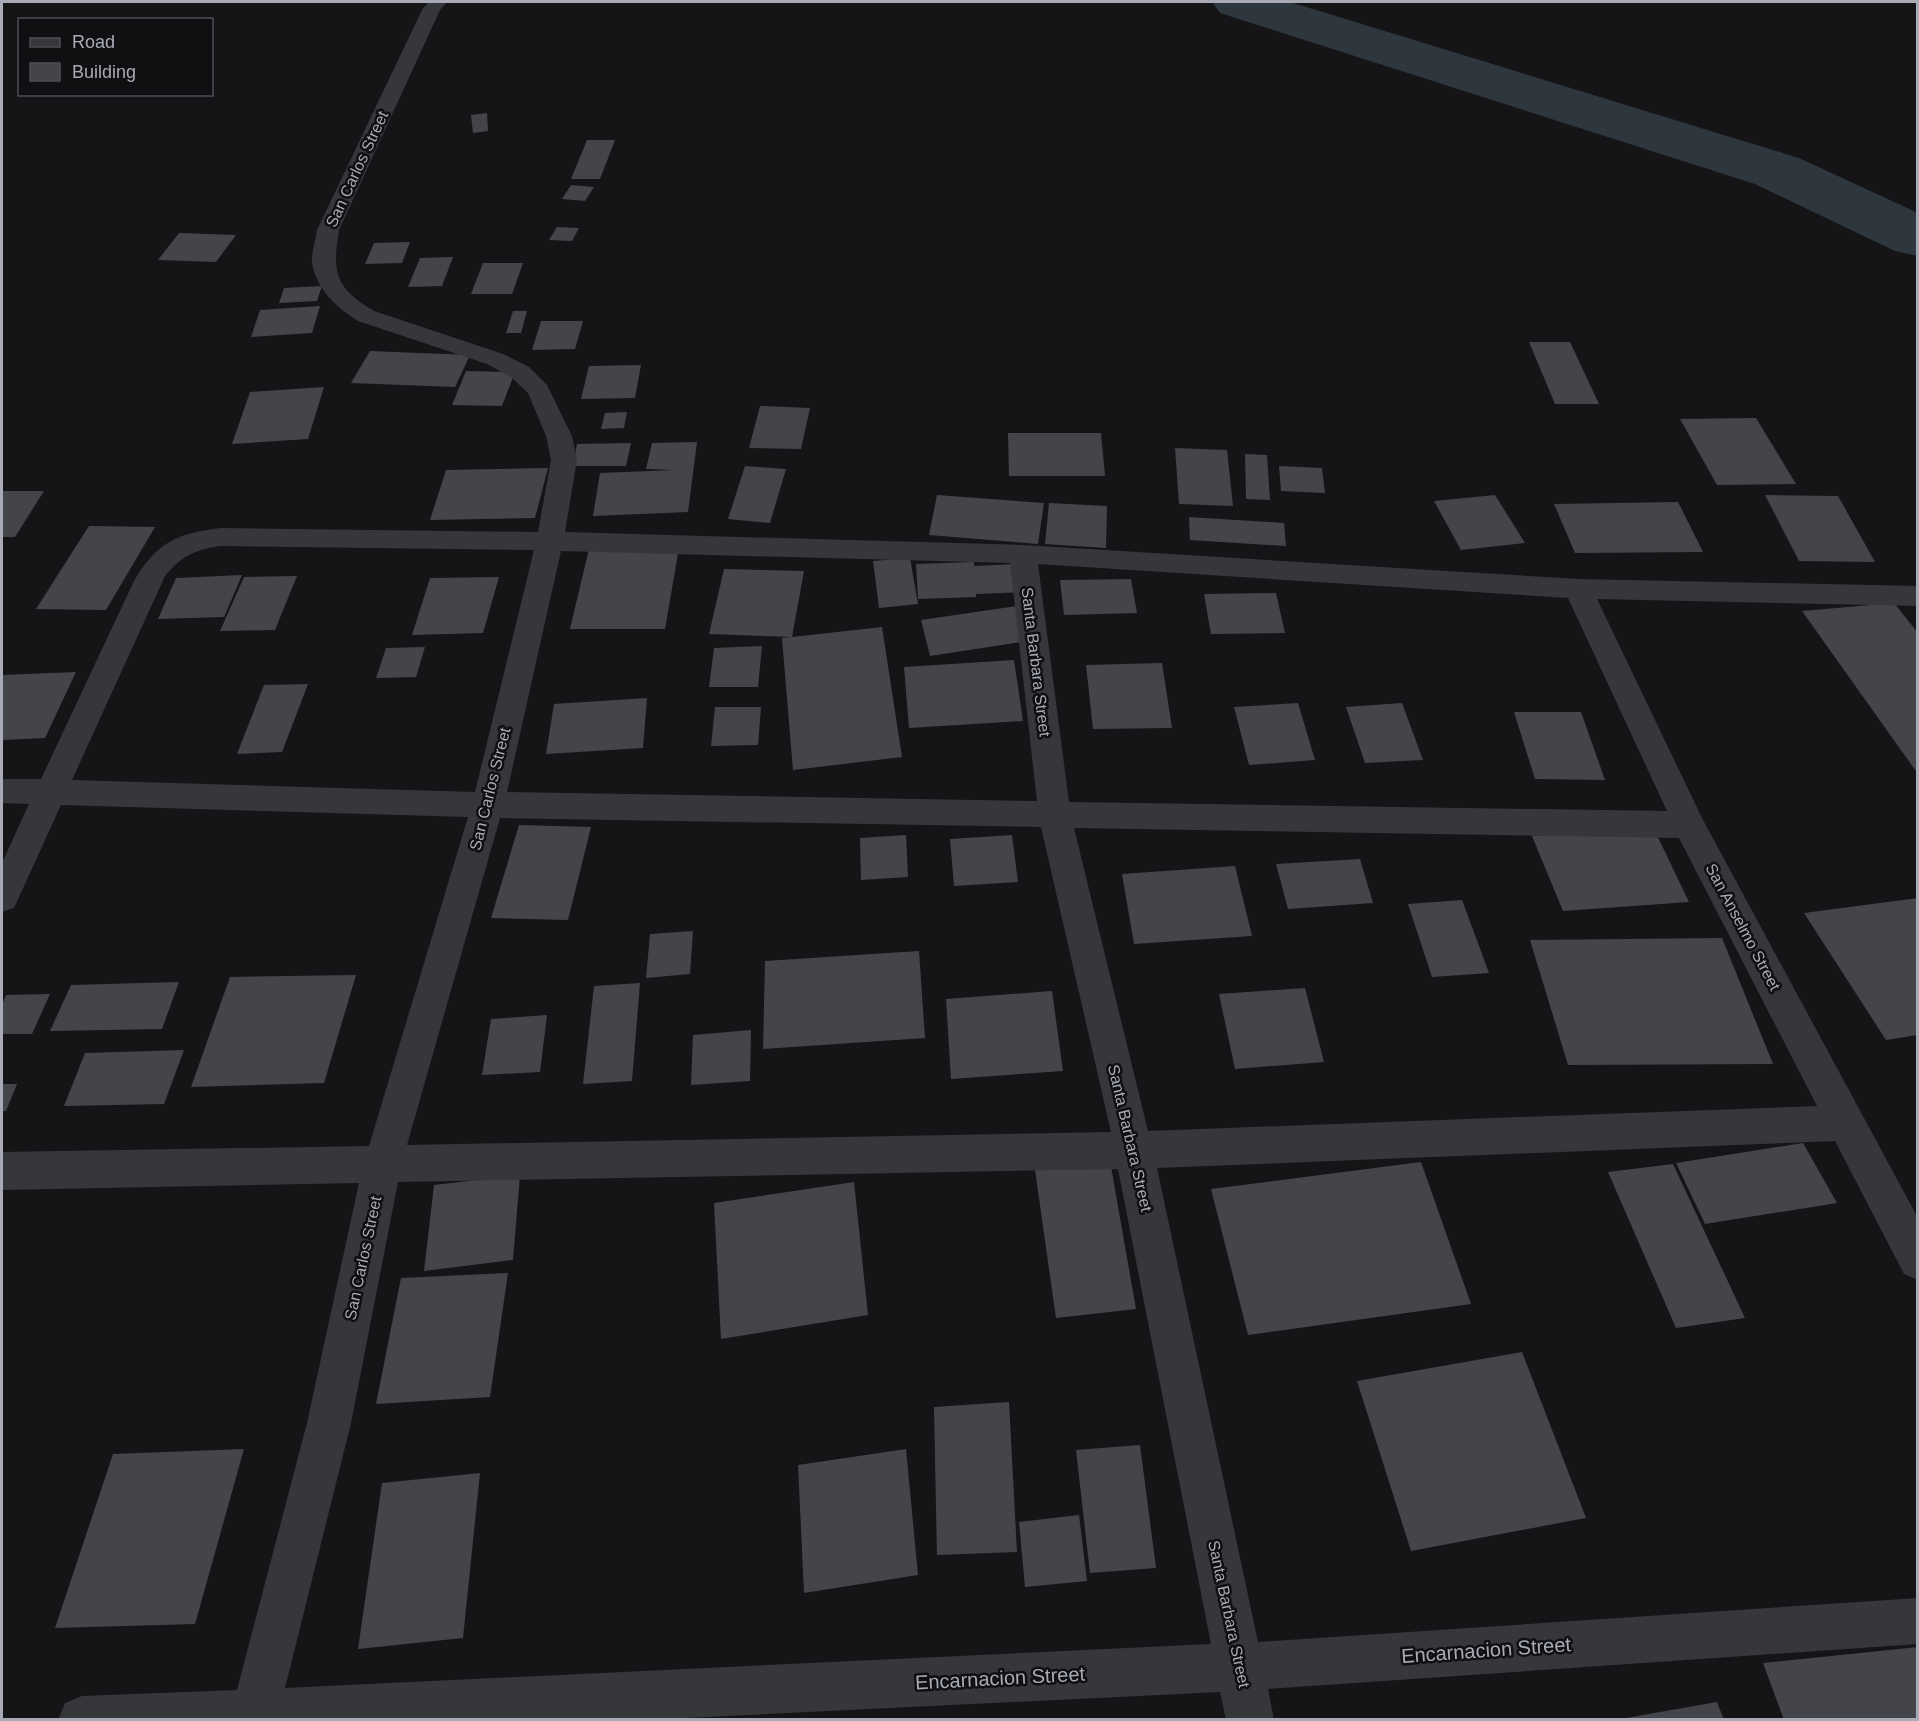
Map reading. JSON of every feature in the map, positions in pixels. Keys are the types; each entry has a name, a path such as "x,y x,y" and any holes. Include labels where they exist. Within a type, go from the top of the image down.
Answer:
{"street":[{"name":"San Carlos Street","path":"254,1717 329,1423 382,1166 488,805 550,541 564,460 560,436 538,390 520,372 495,359 366,316 348,305 335,292 323,262 328,230 432,8 438,2"},
{"path":"2,898 148,581 159,563 174,547 196,540 220,537 550,541 1023,554 1578,589 1917,596"},
{"name":"Santa Barbara Street","path":"1023,554 1055,816 1134,1150 1250,1719"},
{"name":"San Anselmo Street","path":"1578,589 1689,825 1917,1260"},
{"path":"2,791 488,805 1689,825"},
{"path":"2,1171 382,1166 1134,1150 1846,1123"},
{"name":"Encarnacion Street","path":"82,1719 254,1717 1240,1667 1917,1621"}],"building":[{"path":"487,113 488,131 473,133 471,115"},
{"path":"587,140 615,140 600,179 571,179"},
{"path":"571,185 594,187 585,201 562,199"},
{"path":"557,227 579,228 572,241 549,240"},
{"path":"179,233 236,235 216,262 158,260"},
{"path":"410,242 402,263 365,264 374,243"},
{"path":"453,257 442,286 408,287 420,258"},
{"path":"483,263 523,263 512,294 471,294"},
{"path":"322,286 317,301 279,303 284,288"},
{"path":"320,306 312,333 251,337 260,310"},
{"path":"513,311 527,311 521,333 506,333"},
{"path":"541,321 583,321 575,349 532,350"},
{"path":"1529,342 1570,342 1599,404 1555,404"},
{"path":"370,351 470,355 455,387 351,383"},
{"path":"641,365 635,398 581,399 589,366"},
{"path":"466,371 515,372 502,406 452,405"},
{"path":"324,387 308,439 232,444 250,392"},
{"path":"760,406 810,408 801,449 749,448"},
{"path":"627,412 624,428 601,429 605,413"},
{"path":"1756,418 1796,484 1717,485 1680,419"},
{"path":"1008,433 1101,433 1105,476 1009,476"},
{"path":"697,442 688,512 593,516 600,473 675,470 646,469 652,443"},
{"path":"631,443 626,466 573,466 577,444"},
{"path":"1175,448 1227,450 1233,506 1179,504"},
{"path":"1245,454 1267,455 1270,500 1246,499"},
{"path":"745,466 786,469 770,523 728,519"},
{"path":"1279,466 1322,468 1325,493 1281,491"},
{"path":"548,468 535,518 430,520 446,470"},
{"path":"2,491 44,491 15,537 2,537"},
{"path":"937,495 1044,503 1038,544 929,535"},
{"path":"1495,495 1525,543 1461,550 1434,501"},
{"path":"1765,495 1838,496 1875,562 1799,561"},
{"path":"1678,502 1703,552 1575,553 1554,504"},
{"path":"1049,503 1107,506 1106,548 1045,544"},
{"path":"1189,517 1284,523 1286,546 1190,540"},
{"path":"89,526 155,527 106,610 36,609"},
{"path":"679,548 665,629 570,629 589,549"},
{"path":"910,558 918,604 879,608 873,561"},
{"path":"974,562 974,566 1019,564 1022,592 976,594 976,597 918,599 916,564"},
{"path":"724,569 804,571 792,637 709,634"},
{"path":"242,575 224,617 158,619 176,578"},
{"path":"297,576 275,630 220,631 244,577"},
{"path":"499,577 483,633 412,635 430,578"},
{"path":"1131,579 1137,613 1064,615 1060,580"},
{"path":"1276,593 1285,633 1211,634 1204,594"},
{"path":"1894,603 1918,633 1918,774 1802,611"},
{"path":"1017,606 1028,641 930,656 921,620"},
{"path":"882,627 902,757 793,770 782,638"},
{"path":"762,646 758,687 709,687 714,648"},
{"path":"425,647 416,677 376,678 386,648"},
{"path":"1014,660 1023,721 909,728 904,667"},
{"path":"1162,663 1172,728 1093,729 1086,665"},
{"path":"76,672 45,738 2,740 2,675"},
{"path":"308,684 282,752 237,754 264,685"},
{"path":"647,698 643,748 546,754 554,704"},
{"path":"1298,703 1315,760 1249,765 1234,707"},
{"path":"1402,703 1423,760 1365,763 1346,707"},
{"path":"715,707 761,707 758,745 711,746"},
{"path":"1514,712 1581,712 1605,780 1535,779"},
{"path":"519,825 591,827 568,920 491,918"},
{"path":"1653,827 1689,902 1563,911 1532,836"},
{"path":"906,835 908,877 861,880 860,838"},
{"path":"1012,835 1018,882 954,886 950,839"},
{"path":"1360,859 1373,903 1288,909 1276,864"},
{"path":"1235,866 1252,936 1134,944 1122,874"},
{"path":"1918,898 1918,1035 1886,1040 1804,913"},
{"path":"1462,900 1489,973 1432,977 1408,904"},
{"path":"693,931 690,974 646,978 650,934"},
{"path":"1722,938 1773,1064 1568,1065 1530,940"},
{"path":"919,951 925,1038 763,1049 765,961"},
{"path":"356,975 324,1083 191,1087 230,977"},
{"path":"179,982 162,1029 50,1031 71,985"},
{"path":"640,983 632,1081 583,1084 594,986"},
{"path":"1305,988 1324,1062 1235,1069 1219,994"},
{"path":"1052,991 1063,1071 951,1079 946,999"},
{"path":"50,994 32,1034 2,1034 2,1005 6,995"},
{"path":"547,1015 540,1072 482,1075 491,1019"},
{"path":"751,1030 750,1081 691,1085 693,1035"},
{"path":"184,1050 164,1104 64,1106 85,1053"},
{"path":"2,1084 17,1084 6,1111 2,1111"},
{"path":"1803,1143 1837,1203 1705,1224 1676,1163"},
{"path":"1109,1155 1136,1309 1056,1318 1034,1163"},
{"path":"1421,1162 1471,1304 1248,1335 1211,1189"},
{"path":"1673,1164 1745,1318 1676,1328 1608,1172"},
{"path":"520,1175 513,1260 424,1271 434,1185"},
{"path":"854,1182 868,1315 721,1339 714,1203"},
{"path":"508,1273 490,1397 376,1404 401,1278"},
{"path":"1522,1352 1586,1518 1411,1551 1357,1381"},
{"path":"1009,1402 1017,1552 937,1555 934,1407"},
{"path":"1140,1445 1156,1568 1090,1573 1076,1450"},
{"path":"244,1449 195,1624 55,1628 113,1454"},
{"path":"906,1449 918,1575 804,1593 798,1465"},
{"path":"480,1473 463,1638 358,1649 382,1483"},
{"path":"1079,1515 1087,1581 1025,1587 1019,1522"},
{"path":"1918,1647 1918,1720 1784,1720 1763,1663"},
{"path":"1717,1702 1724,1720 1626,1720 1626,1718"}],"waterway":[{"path":"1238,2 1777,171 1918,237"}]}
